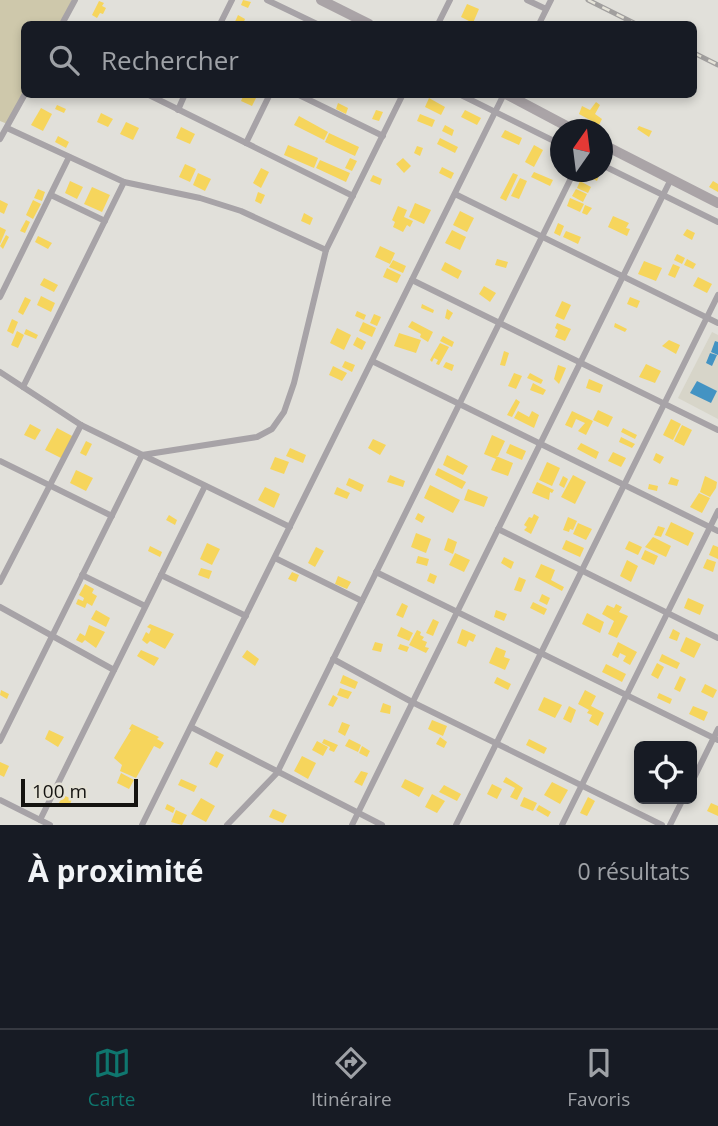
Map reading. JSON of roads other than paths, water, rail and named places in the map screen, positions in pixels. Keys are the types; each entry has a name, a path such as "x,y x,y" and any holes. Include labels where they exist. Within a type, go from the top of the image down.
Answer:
{"main road":[{"path":"321,0 363,21"},
{"path":"513,98 553,119"},
{"path":"613,149 718,203"}],"street":[{"path":"64,21 75,0"},
{"path":"222,21 232,0"},
{"path":"267,0 303,21"},
{"path":"440,21 450,0"},
{"path":"527,0 546,9"},
{"path":"540,21 551,0"},
{"path":"0,139 22,98"},
{"path":"155,98 353,196"},
{"path":"178,110 184,98"},
{"path":"246,143 268,98"},
{"path":"306,98 383,136"},
{"path":"142,455 257,437 277,424 294,383 326,250 401,98"},
{"path":"467,98 550,139"},
{"path":"142,825 503,98"},
{"path":"7,128 124,182 200,198 241,211 326,250"},
{"path":"0,297 69,157"},
{"path":"613,170 718,222"},
{"path":"352,825 671,179"},
{"path":"23,387 124,182"},
{"path":"227,825 277,773 569,182"},
{"path":"455,194 718,323"},
{"path":"51,195 105,221"},
{"path":"412,280 718,430"},
{"path":"456,825 718,295"},
{"path":"372,360 718,531"},
{"path":"0,372 81,425 290,527"},
{"path":"0,582 81,425"},
{"path":"0,741 142,455"},
{"path":"0,461 111,516"},
{"path":"40,820 205,486"},
{"path":"562,825 718,511"},
{"path":"498,529 718,638"},
{"path":"275,558 362,601"},
{"path":"376,572 716,739"},
{"path":"82,575 145,606"},
{"path":"161,575 246,617"},
{"path":"0,607 114,670"},
{"path":"333,660 412,702 662,825"},
{"path":"191,727 382,825"},
{"path":"697,773 716,739 718,729"},
{"path":"0,800 50,825"},
{"path":"670,825 680,804"}],"railway":[{"path":"588,0 630,21"},
{"path":"697,54 718,65"}]}
